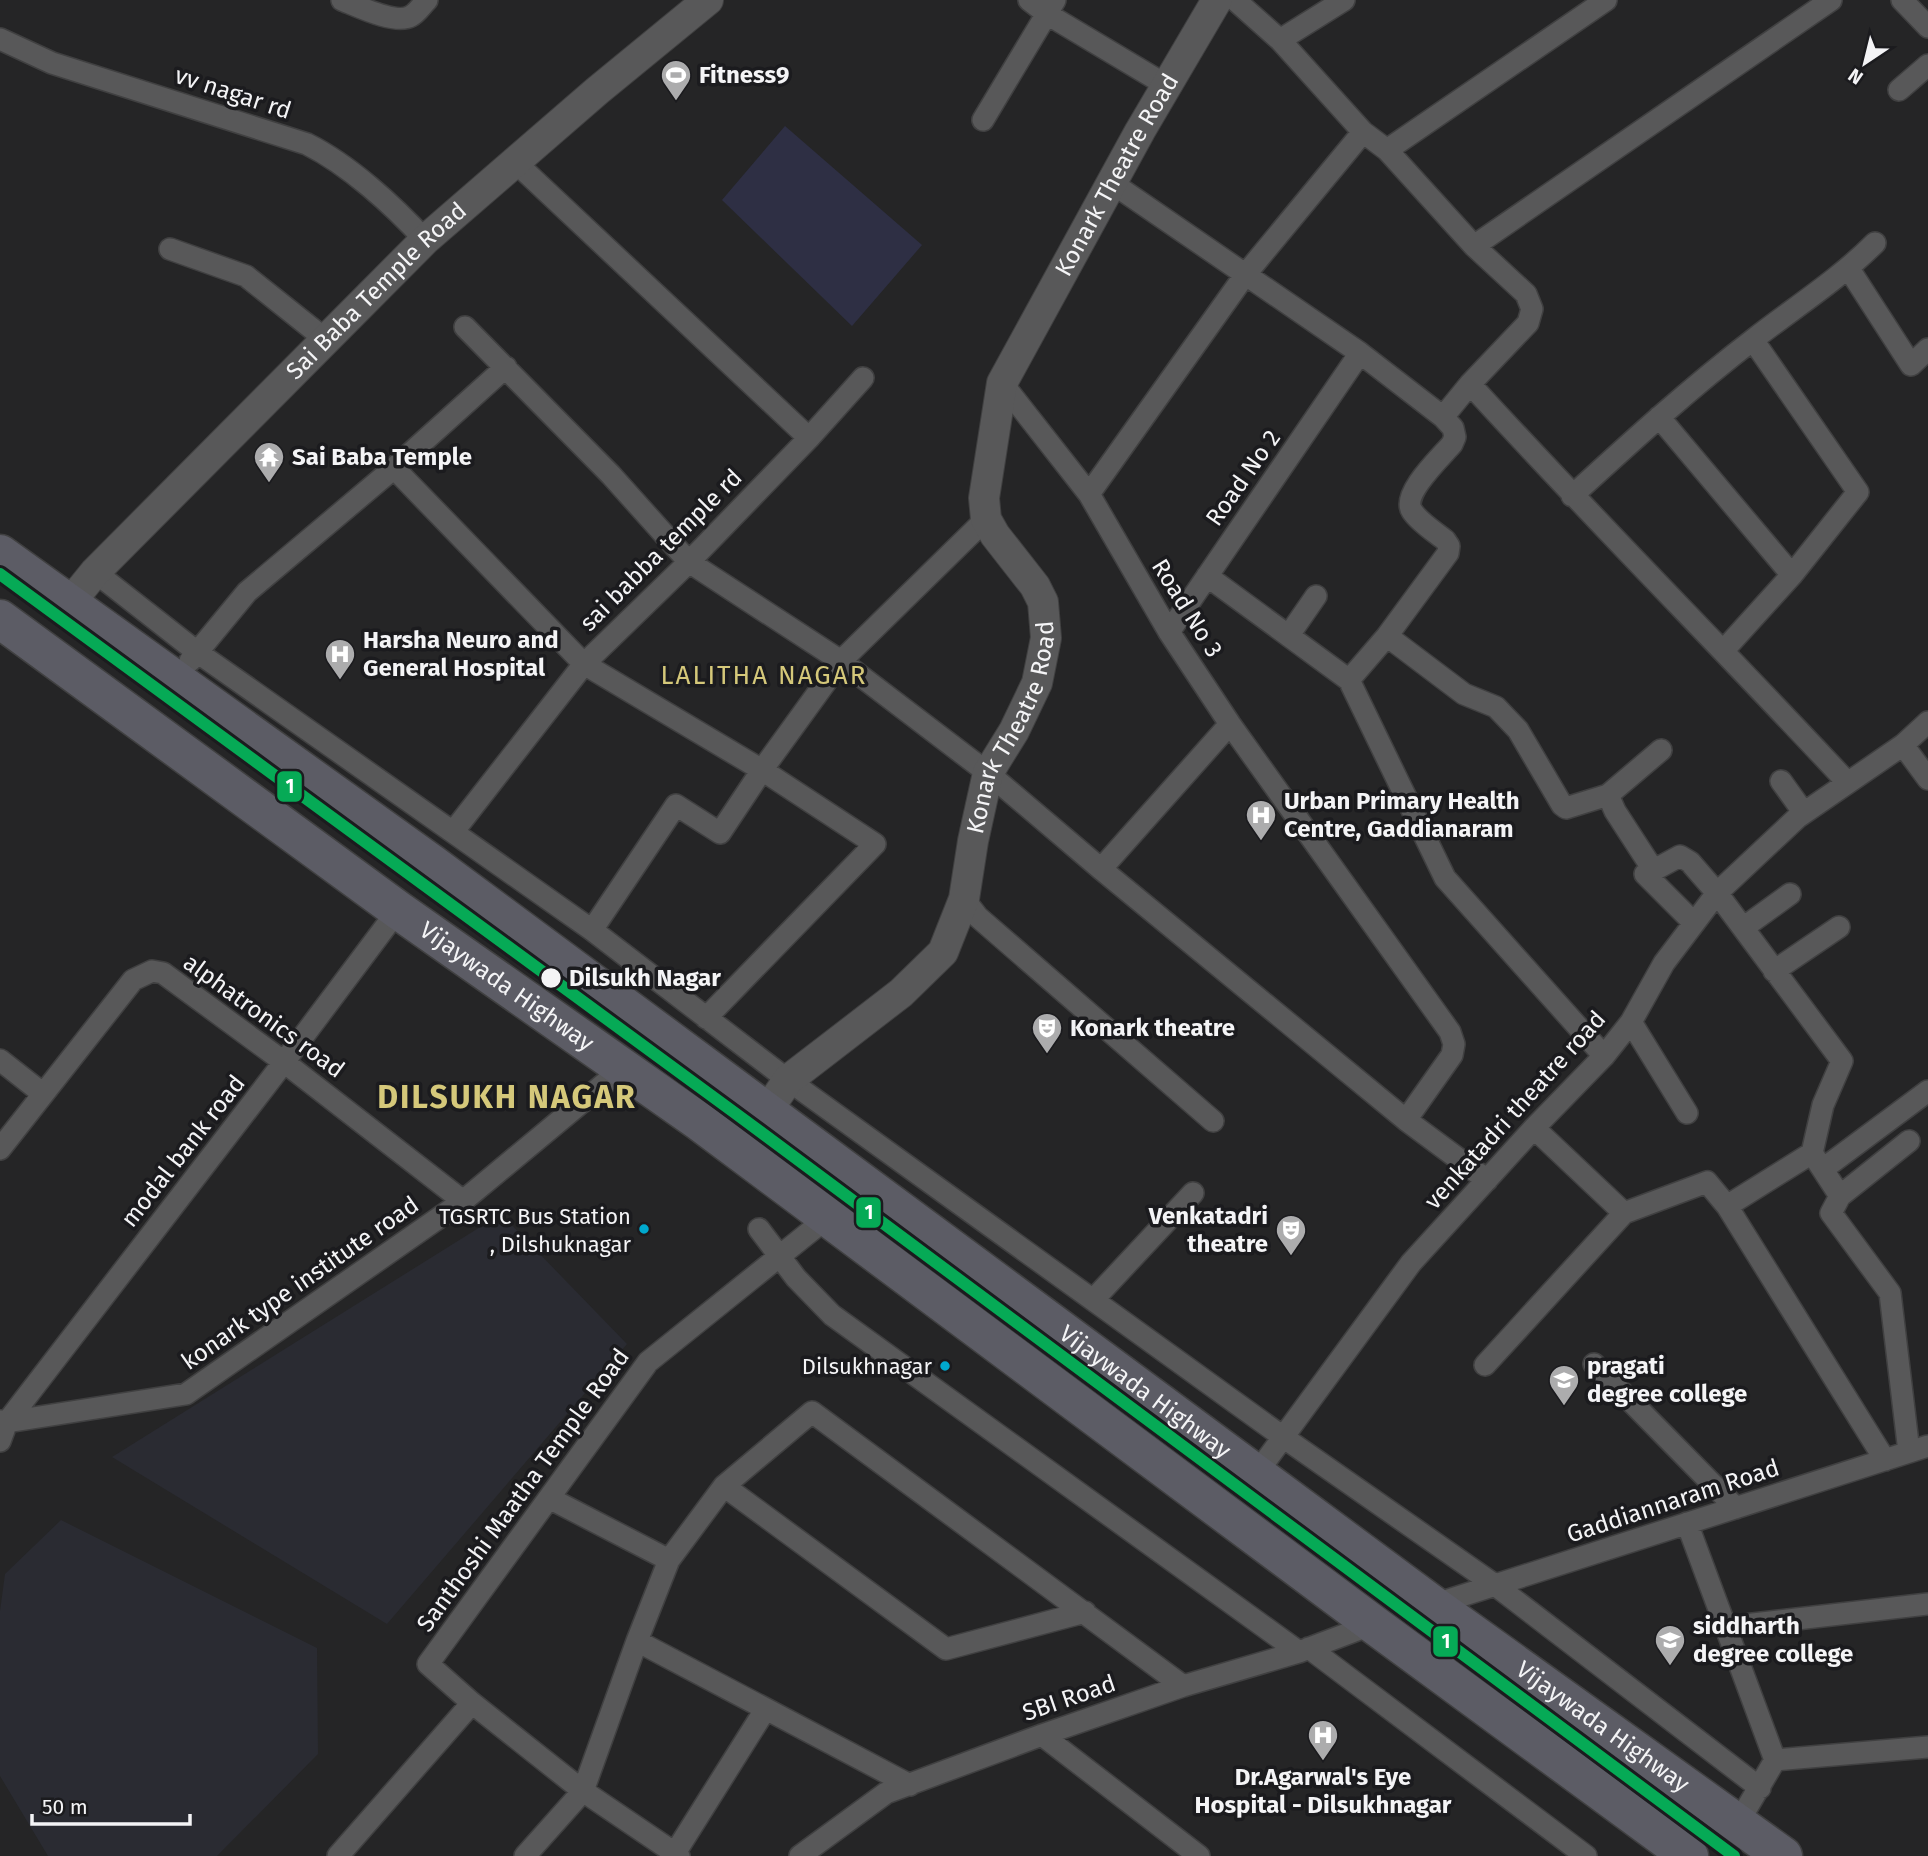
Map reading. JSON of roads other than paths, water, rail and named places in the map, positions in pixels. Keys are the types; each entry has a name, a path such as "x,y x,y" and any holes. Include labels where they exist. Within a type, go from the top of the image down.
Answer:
{"highway":[{"name":"Vijaywada Highway","path":"0,554 110,633 186,666 432,864 1757,1843"},
{"name":"Vijaywada Highway","path":"1,622 398,909 700,1122 1680,1853"},
{"path":"79,677 110,633"}],"street":[{"path":"342,0 387,17 402,19 411,16 427,0"},
{"name":"Sai Baba Temple Road","path":"69,604 95,572 425,240 708,0"},
{"path":"1029,0 1051,7 1167,85"},
{"name":"Konark Theatre Road","path":"767,1111 788,1080 901,993 943,952 964,899 988,773 1014,731 1037,683 1046,638 1043,602 1035,586 995,535 986,519 984,498 1002,383 1217,0"},
{"path":"1235,0 1280,40 1363,132 1387,150 1474,246 1525,294 1532,309 1528,323 1470,384 1443,417"},
{"path":"1280,40 1344,0"},
{"path":"1387,150 1606,0"},
{"path":"1474,246 1831,0"},
{"path":"1902,0 1928,27"},
{"path":"983,120 1051,7"},
{"name":"vv nagar rd","path":"0,39 52,63 307,144 344,167 409,222 425,240"},
{"path":"1899,90 1928,65"},
{"path":"1088,494 1245,275 1363,132"},
{"path":"514,162 809,438"},
{"path":"1112,183 1360,354 1443,417 1453,428 1455,437 1412,491 1409,502 1412,511 1445,540 1449,546 1448,552 1387,636 1349,680"},
{"path":"1572,496 1659,417 1753,340 1849,269 1875,243"},
{"path":"170,249 246,276 324,339"},
{"path":"1849,269 1911,365 1928,349"},
{"path":"465,327 611,475 689,562 841,661 988,773 1406,1120 1487,1180"},
{"path":"1724,650 1793,575 1858,492 1753,340"},
{"name":"Road No 2","path":"1169,632 1360,354"},
{"path":"186,666 247,592 394,468 506,368"},
{"name":"sai babba temple rd","path":"453,832 584,664 689,562 863,378"},
{"name":"Road No 3","path":"1002,383 1088,494 1169,632 1230,724 1450,1032 1454,1044 1452,1055 1406,1120"},
{"path":"1470,384 1572,496 1724,650 1847,782"},
{"path":"1659,417 1793,575"},
{"path":"394,468 584,664 762,770 875,844 706,1018"},
{"path":"592,930 676,806 720,833 841,661 986,519"},
{"path":"95,572 186,666 453,832 592,930 788,1080 1283,1437 1495,1585 1760,1788"},
{"path":"1207,576 1349,680 1445,878 1604,1056"},
{"path":"1289,635 1316,596"},
{"path":"1387,636 1464,694 1496,707 1518,730 1566,808 1608,795 1661,750"},
{"name":"venkatadri theatre road","path":"1256,1474 1411,1263 1604,1056 1631,1022 1664,963 1717,893 1804,813 1903,746 1928,722"},
{"path":"1101,869 1230,724"},
{"path":"1903,746 1928,779"},
{"path":"1781,781 1804,813"},
{"path":"1608,795 1651,868 1656,869 1680,856 1685,858 1717,893 1842,1061 1823,1105 1817,1161 1840,1196"},
{"path":"1645,874 1694,923"},
{"path":"1743,928 1790,894"},
{"path":"964,899 978,917 1213,1121"},
{"name":"modal bank road","path":"2,1428 284,1062 398,909"},
{"path":"1774,971 1839,927"},
{"name":"alphatronics road","path":"0,1149 133,980 152,971 163,973 284,1062 463,1201"},
{"path":"1631,1022 1687,1113"},
{"path":"0,1060 42,1093"},
{"name":"konark type institute road","path":"2,1428 186,1394 463,1201 622,1068"},
{"path":"1727,1206 1817,1161 1928,1091"},
{"path":"1534,1128 1624,1213"},
{"path":"1909,1142 1840,1196 1831,1213 1890,1293 1918,1449"},
{"path":"1485,1364 1624,1213 1707,1182 1727,1206 1885,1460"},
{"path":"1093,1300 1193,1194"},
{"name":"Santhoshi Maatha Temple Road","path":"472,1703 428,1664 648,1362 827,1218"},
{"path":"759,1229 796,1278 832,1315 1304,1650 1586,1856"},
{"path":"1594,1364 1736,1508"},
{"path":"525,1856 583,1791 669,1560 724,1486 812,1412 1182,1686"},
{"name":"Gaddiannaram Road","path":"1433,1605 1918,1449"},
{"path":"724,1486 946,1649 1085,1612"},
{"path":"549,1498 669,1560"},
{"path":"1687,1523 1775,1760 1760,1788 1757,1843"},
{"path":"1727,1627 1928,1604"},
{"name":"SBI Road","path":"800,1856 886,1794 1182,1686 1304,1650 1373,1624"},
{"path":"637,1641 910,1785"},
{"path":"338,1856 472,1703 583,1791 677,1854 765,1710"},
{"path":"1042,1735 1199,1856"},
{"path":"1775,1760 1928,1747"}],"place":[{"name":"Fitness9","path":"676,102"},
{"name":"Sai Baba Temple","path":"269,484"},
{"name":"Harsha Neuro and General Hospital","path":"340,681"},
{"name":"Urban Primary Health Centre, Gaddianaram","path":"1261,842"},
{"name":"Dilsukh Nagar","path":"551,978"},
{"name":"Konark theatre","path":"1047,1055"},
{"name":"TGSRTC Bus Station , Dilshuknagar","path":"644,1229"},
{"name":"Venkatadri theatre","path":"1291,1257"},
{"name":"Dilsukhnagar","path":"945,1366"},
{"name":"pragati degree college","path":"1564,1407"},
{"name":"siddharth degree college","path":"1670,1667"},
{"name":"Dr.Agarwal's Eye Hospital - Dilsukhnagar","path":"1323,1762"}],"district":[{"name":"LALITHA NAGAR","path":"764,675"},
{"name":"DILSUKH NAGAR","path":"507,1097"}]}
